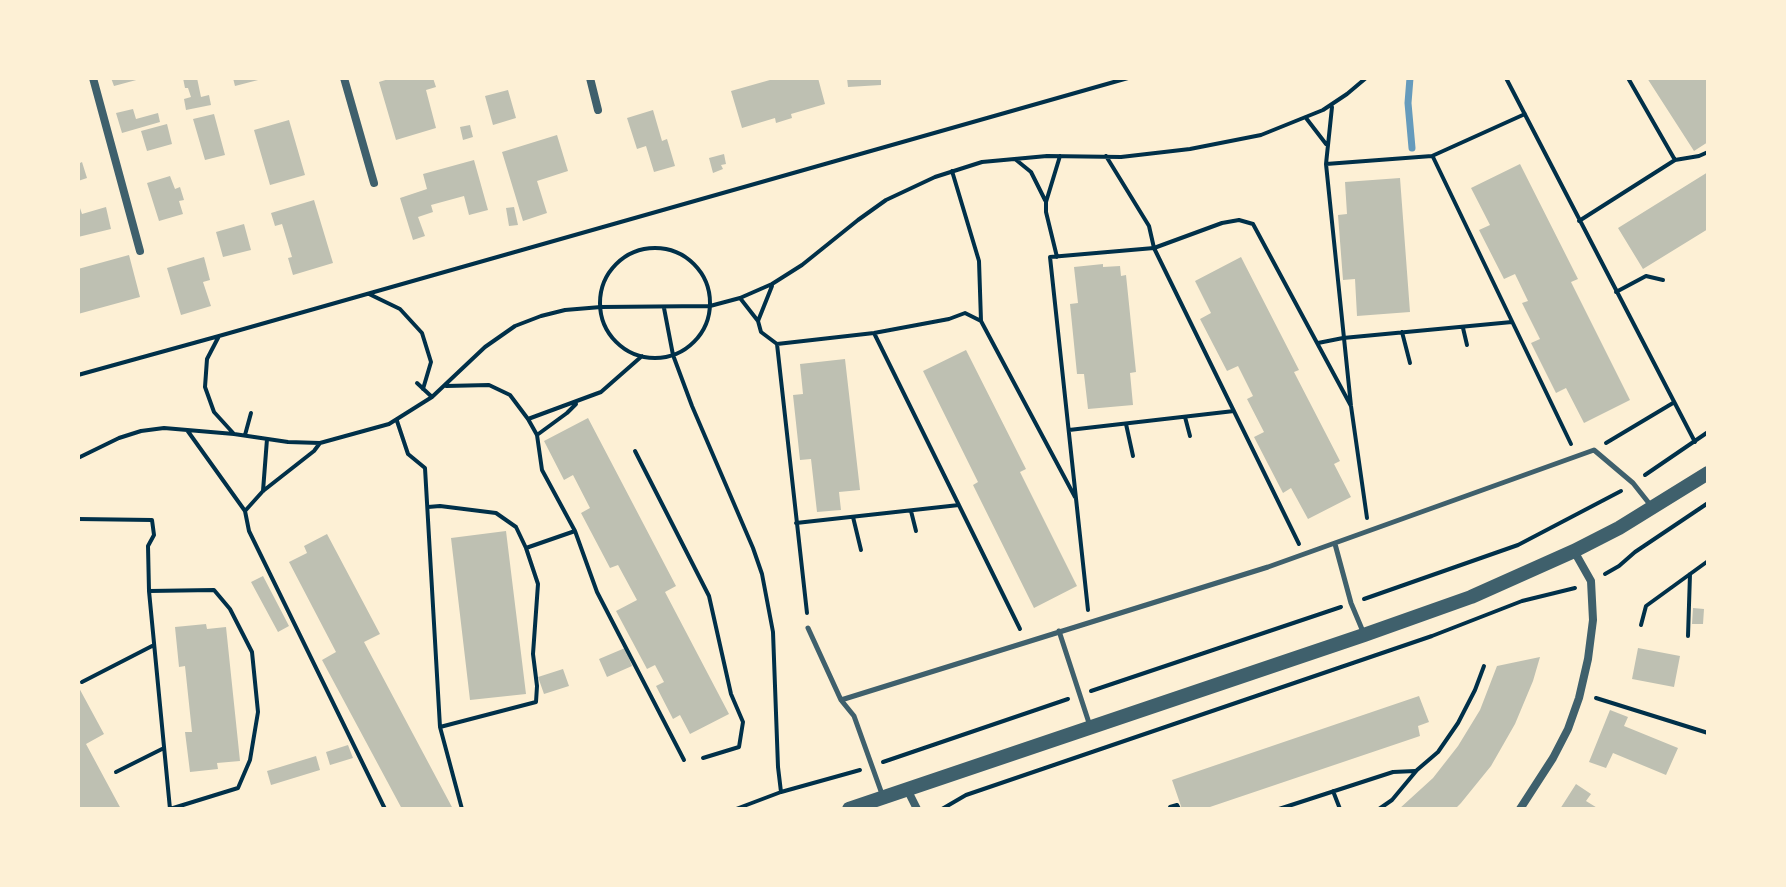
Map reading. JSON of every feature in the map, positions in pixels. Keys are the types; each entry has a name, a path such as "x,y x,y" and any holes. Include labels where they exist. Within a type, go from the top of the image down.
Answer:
{"street":[{"path":"93,78 140,251"},
{"path":"344,78 374,183"},
{"path":"590,78 598,110"},
{"path":"849,809 1471,597 1574,551 1708,473"},
{"path":"1520,809 1568,729 1588,659 1593,620 1591,581 1574,551"},
{"path":"907,789 917,809"}],"lane":[{"path":"841,700 1304,555 1594,450 1633,483 1653,507"},
{"path":"1335,544 1351,603 1364,635"},
{"path":"808,628 841,700 854,716 883,797"},
{"path":"1059,631 1090,727"}],"path":[{"path":"78,375 1128,78"},
{"path":"78,458 119,438 164,428 320,443 389,424 432,397 485,347 515,326 541,316 601,307 710,306 740,298 772,284 802,265 886,200 952,171 982,162 1060,156 1121,157 1190,149 1261,135 1332,105 1366,78"},
{"path":"1506,78 1695,442"},
{"path":"1628,78 1675,160"},
{"path":"1332,105 1326,164 1343,338 1369,532"},
{"path":"1326,164 1432,156 1525,114"},
{"path":"1306,118 1328,146"},
{"path":"1579,221 1675,160 1708,152"},
{"path":"1057,257 1046,202 1060,156"},
{"path":"1106,156 1149,226 1154,248 1304,555"},
{"path":"1432,156 1577,457"},
{"path":"1015,159 1031,172 1046,202"},
{"path":"952,171 979,261 981,321 1076,499"},
{"path":"1089,622 1050,257 1154,248 1222,223 1239,220 1253,224 1351,406"},
{"path":"642,248 661,248 689,259 699,269 706,282 710,306 707,319 689,346 673,355 656,358 623,348 613,339 603,324 599,303 601,289 611,269 626,255 642,248"},
{"path":"1616,292 1646,276 1663,280"},
{"path":"758,321 772,284"},
{"path":"368,294 400,309 422,333 431,362 423,389"},
{"path":"740,298 758,321 761,332 777,344 874,333 949,319 965,313 981,321"},
{"path":"664,308 673,355 762,574 773,632 781,792"},
{"path":"1318,343 1512,322"},
{"path":"1462,327 1467,345"},
{"path":"1402,332 1410,363"},
{"path":"874,333 1027,642"},
{"path":"219,336 207,359 205,387 214,412 234,434"},
{"path":"777,344 808,628"},
{"path":"528,419 601,392 642,356"},
{"path":"417,383 432,397"},
{"path":"444,386 489,385 510,395 528,419 537,435 542,470 575,531 597,592 684,760"},
{"path":"537,435 578,401"},
{"path":"1594,450 1673,403"},
{"path":"1069,430 1234,411"},
{"path":"245,435 251,413"},
{"path":"1185,417 1190,436"},
{"path":"397,420 408,454 425,468 440,727 462,809"},
{"path":"1126,424 1133,456"},
{"path":"187,429 245,511 249,531 385,809"},
{"path":"736,809 756,806 781,792 871,766 1518,545 1605,501 1708,432"},
{"path":"263,491 267,439"},
{"path":"245,511 263,491 320,443"},
{"path":"635,451 709,596 731,694 743,722 739,747 703,758"},
{"path":"796,523 959,505"},
{"path":"428,507 496,513 516,527 538,584 533,654 536,702 440,727"},
{"path":"911,511 916,531"},
{"path":"853,517 861,550"},
{"path":"78,519 152,520 154,535 148,546 149,591 170,809 238,788 250,760 258,712 252,652 230,609 214,590 149,591"},
{"path":"526,548 575,531"},
{"path":"1641,625 1646,606 1708,561"},
{"path":"1688,636 1690,574"},
{"path":"82,682 154,645"},
{"path":"1379,809 1392,800 1417,770 1438,752 1458,723 1484,666"},
{"path":"1596,698 1708,733"},
{"path":"116,772 164,748"},
{"path":"1279,809 1393,772 1417,770"},
{"path":"1333,791 1340,809"},
{"path":"1170,807 1177,805 1179,809"}],"building":[{"path":"111,78 140,78 140,79 114,86"},
{"path":"183,78 197,78 201,97 209,95 211,105 186,110 184,99 191,97"},
{"path":"233,78 261,78 262,79 235,86"},
{"path":"392,78 433,78 436,87 426,90 436,128 396,140 379,82"},
{"path":"777,78 818,78 825,104 791,114 792,118 776,123 775,118 742,128 731,91"},
{"path":"847,78 881,78 881,85 848,87"},
{"path":"1647,78 1708,78 1708,142 1694,151"},
{"path":"508,90 516,118 493,125 485,96"},
{"path":"133,109 136,119 158,113 160,122 122,133 116,113"},
{"path":"653,110 662,141 667,139 675,166 654,172 646,146 637,149 627,118"},
{"path":"214,114 225,155 205,160 193,119"},
{"path":"289,120 305,175 270,185 254,130"},
{"path":"167,124 172,144 147,151 141,131"},
{"path":"470,125 473,137 463,140 460,127"},
{"path":"557,135 568,171 537,181 547,213 523,221 502,152"},
{"path":"724,154 726,164 721,165 723,169 713,173 709,158"},
{"path":"474,160 488,210 469,215 464,196 431,205 433,212 418,217 425,236 413,240 400,198 427,189 423,174"},
{"path":"82,162 87,178 78,181 78,164"},
{"path":"1520,164 1578,279 1571,282 1630,400 1584,423 1566,388 1556,393 1531,343 1540,339 1522,303 1528,301 1515,274 1504,279 1479,230 1490,225 1471,188"},
{"path":"1708,172 1708,229 1643,269 1618,228"},
{"path":"170,176 175,189 180,187 184,200 179,201 183,214 159,221 147,183"},
{"path":"1400,178 1410,312 1357,316 1355,279 1343,280 1338,215 1347,214 1345,182"},
{"path":"314,200 333,263 293,275 288,258 292,257 282,224 275,226 271,213"},
{"path":"78,202 82,214 106,207 111,229 78,237"},
{"path":"514,207 518,225 509,226 506,208"},
{"path":"244,224 251,250 223,257 216,232"},
{"path":"129,255 140,297 78,314 78,269"},
{"path":"204,257 210,280 203,282 211,306 181,315 167,268"},
{"path":"1241,257 1299,370 1294,372 1340,461 1334,464 1351,497 1308,519 1291,488 1283,493 1254,437 1264,432 1247,399 1253,396 1238,366 1227,371 1200,319 1211,313 1195,281"},
{"path":"1103,264 1103,267 1120,266 1121,276 1126,275 1136,372 1130,373 1133,405 1088,409 1084,374 1077,374 1070,304 1078,303 1074,267"},
{"path":"966,350 1026,469 1020,472 1077,586 1034,608 973,485 978,482 923,371"},
{"path":"845,359 860,490 839,492 841,510 817,512 811,459 800,460 793,395 803,394 800,364"},
{"path":"588,418 676,586 665,592 729,714 690,734 680,715 673,719 656,686 664,682 655,665 647,669 616,611 637,600 618,565 610,568 581,513 590,508 573,475 564,480 544,441"},
{"path":"506,531 526,694 470,700 451,538"},
{"path":"327,534 380,634 364,642 453,809 402,809 322,660 336,652 289,562 307,553 304,546"},
{"path":"263,576 289,626 278,632 251,582"},
{"path":"1693,608 1704,609 1703,624 1692,624"},
{"path":"206,624 207,629 226,627 240,761 217,763 218,769 190,772 185,732 192,732 185,666 179,667 175,627"},
{"path":"625,648 632,666 607,677 599,659"},
{"path":"1638,648 1680,656 1674,687 1632,679"},
{"path":"1540,657 1515,724 1491,766 1461,803 1455,809 1399,809 1433,778 1458,746 1480,710 1497,666"},
{"path":"563,669 569,686 544,694 538,677"},
{"path":"78,686 104,734 86,744 121,809 78,809"},
{"path":"1419,696 1429,722 1418,726 1420,736 1204,809 1182,809 1172,780"},
{"path":"1610,710 1628,717 1624,726 1678,748 1666,775 1613,753 1606,768 1589,762"},
{"path":"348,745 353,758 330,765 326,752"},
{"path":"316,756 320,770 271,785 267,771"},
{"path":"1576,784 1591,794 1586,801 1599,809 1560,809"}],"waterway":[{"path":"1410,78 1408,103 1412,148"}]}
